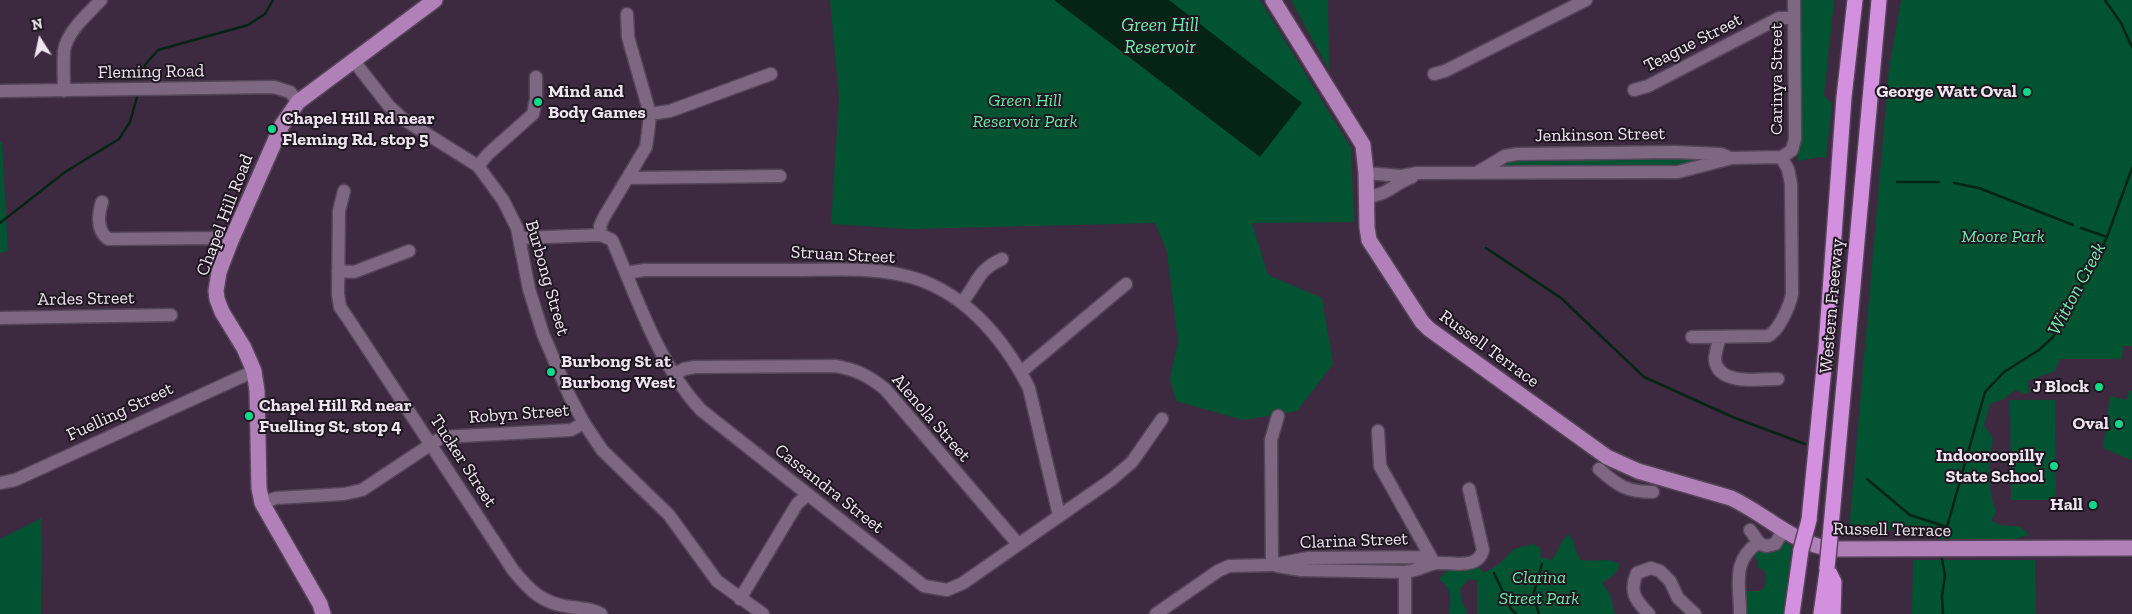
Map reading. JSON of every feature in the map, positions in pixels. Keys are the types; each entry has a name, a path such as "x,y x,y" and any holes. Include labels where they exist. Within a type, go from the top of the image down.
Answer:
{"highway":[{"name":"Western Freeway","path":"1801,614 1802,566 1809,520 1826,347 1844,97 1855,0"},
{"name":"Western Freeway","path":"1821,614 1831,527 1879,0"},
{"path":"1792,614 1802,566"},
{"path":"1827,568 1834,582 1833,614"}],"main road":[{"name":"Chapel Hill Road","path":"323,614 320,604 262,503 258,488 254,371 244,348 222,312 217,299 219,272 282,125 298,102 435,0"},
{"name":"Russell Terrace","path":"1273,0 1357,135 1365,153 1366,227 1369,240 1422,322 1429,329 1583,440 1618,463 1638,471 1731,498 1746,505 1783,531 1814,545 1839,550 2132,548"}],"street":[{"path":"64,91 64,50 67,41 74,29 101,0"},
{"path":"1434,74 1446,71 1586,0"},
{"name":"Carinya Street","path":"1720,337 1769,336 1773,334 1787,309 1792,294 1791,184 1794,169 1784,156 1793,148 1795,139 1794,0"},
{"path":"520,238 600,235 600,226 604,217 646,147 650,114 628,37 626,14"},
{"name":"Teague Street","path":"1634,90 1648,86 1779,18 1794,18"},
{"name":"Burbong Street","path":"353,60 389,106 403,118 478,166 503,200 520,238 526,280 543,334 570,397 584,423 602,450 669,515 717,581 760,613"},
{"path":"650,114 670,111 771,74"},
{"path":"478,166 488,154 533,114 536,99 536,77"},
{"name":"Fleming Road","path":"0,91 274,87 290,92 298,102"},
{"name":"Jenkinson Street","path":"1473,173 1485,170 1505,156 1517,154 1675,152 1721,154 1732,158"},
{"name":"Jenkinson Street","path":"1366,173 1401,176 1429,173 1678,172 1732,158 1784,156"},
{"name":"Jenkinson Street","path":"1366,197 1380,196 1406,180 1429,173"},
{"path":"628,178 780,176"},
{"name":"Tucker Street","path":"344,191 339,211 338,294 340,307 432,444 513,570 540,599 570,608 590,608 601,614"},
{"path":"102,202 99,224 102,233 108,239 216,238 230,243"},
{"name":"Cassandra Street","path":"600,235 612,240 663,355 689,397 701,410 806,495 924,586 947,590 963,583 1111,480 1132,462 1162,419"},
{"path":"338,271 354,272 409,251"},
{"path":"962,302 980,274 988,266 1002,259"},
{"name":"Struan Street","path":"627,273 644,270 857,269 910,277 923,281 962,302 992,331 1021,372 1029,388 1059,515"},
{"path":"1021,372 1126,284"},
{"name":"Ardes Street","path":"0,318 172,315"},
{"path":"1692,337 1720,337 1716,362 1718,368 1726,376 1736,379 1778,379"},
{"name":"Alenola Street","path":"674,375 684,369 695,367 835,366 854,369 873,378 885,389 1018,544"},
{"name":"Fuelling Street","path":"0,483 15,480 254,371"},
{"path":"1272,565 1271,440 1278,416"},
{"name":"Robyn Street","path":"262,503 276,498 344,494 362,490 442,437 571,430 584,423"},
{"path":"1378,430 1380,466 1432,560"},
{"path":"1599,469 1619,486 1631,491 1653,492"},
{"path":"1631,491 1638,471"},
{"name":"Clarina Street","path":"1156,614 1223,568 1235,566 1272,565 1308,558 1432,560 1469,563 1480,556 1483,548 1468,489"},
{"path":"740,599 797,504 806,495"},
{"path":"1750,530 1759,542 1766,546 1772,545 1783,531"},
{"path":"1740,614 1740,564 1745,554 1759,542"},
{"name":"Clarina Street","path":"1272,565 1301,570 1405,572 1420,569 1432,560"},
{"path":"1649,614 1638,604 1634,594 1633,583 1638,572 1651,568 1660,571 1670,581 1678,598 1695,614"},
{"path":"1405,572 1405,614"}],"green space":[{"name":"Green Hill Reservoir Park","path":"830,0 1260,0 1351,148 1354,222 1252,223 1268,275 1322,298 1333,364 1297,411 1243,420 1176,401 1170,379 1178,342 1167,252 1155,223 909,229 831,224 839,97"},
{"path":"1291,0 1328,0 1329,70"},
{"path":"1800,0 1834,0 1824,95 1832,104 1826,158 1820,157 1798,161 1797,152 1801,142"},
{"name":"Moore Park","path":"1901,0 2132,0 2132,346 2123,346 2122,359 2060,359 2055,371 2028,381 2029,392 2025,394 2015,390 2004,399 1990,404 1984,425 1993,439 1989,475 1991,494 1996,512 1991,521 2001,525 2021,527 2029,535 2015,539 1939,539 1930,531 1849,529 1889,69"},
{"path":"2,141 8,251 0,253 0,143"},
{"path":"1683,156 1706,160 1679,167 1497,168 1505,160"},
{"name":"Oval","path":"2130,390 2132,391 2132,460 2103,448 2110,396 2126,400"},
{"path":"2010,400 2055,400 2056,500 2011,500"},
{"path":"42,518 41,614 0,614 0,539"},
{"name":"Clarina Street Park","path":"1568,534 1580,560 1619,563 1616,572 1602,583 1610,594 1615,614 1477,614 1477,580 1469,579 1460,589 1462,603 1467,610 1466,614 1449,614 1449,590 1439,579 1448,569 1475,563 1484,573 1499,564 1514,549 1534,544 1541,549 1540,557 1551,560"},
{"path":"1784,542 1792,546 1783,614 1745,614 1745,591 1760,591 1766,582 1764,570 1757,567 1758,561 1753,554 1755,549 1765,552 1779,550"},
{"path":"1913,560 2035,560 2036,614 1912,614"}],"water":[{"name":"Green Hill Reservoir","path":"1054,0 1169,0 1302,103 1260,157"}],"waterway":[{"path":"142,77 145,65 158,50 248,25 265,14 273,0"},
{"name":"Witton Creek","path":"2105,0 2121,23 2132,47"},
{"path":"0,223 65,172 119,139 130,122 137,97"},
{"name":"Witton Creek","path":"1867,479 1910,515 1947,527 1985,392 2004,372 2039,350 2053,337 2107,237 2132,168"},
{"path":"1897,182 1939,182"},
{"path":"1954,183 1979,188 2073,225"},
{"path":"2081,228 2107,237"},
{"path":"1486,248 1561,298 1644,377 1735,418 1805,444"},
{"name":"Witton Creek","path":"1941,554 1945,575 1942,596 1943,614"},
{"path":"1539,614 1533,596 1542,564"},
{"path":"1494,573 1511,609 1516,614"}],"place":[{"name":"George Watt Oval","path":"2027,92"},
{"name":"Mind and Body Games","path":"538,102"},
{"name":"Chapel Hill Rd near Fleming Rd, stop 5","path":"272,129"},
{"name":"Burbong St at Burbong West","path":"551,372"},
{"name":"J Block","path":"2099,387"},
{"name":"Chapel Hill Rd near Fuelling St, stop 4","path":"249,416"},
{"name":"Oval","path":"2119,424"},
{"name":"Indooroopilly State School","path":"2054,466"},
{"name":"Hall","path":"2093,505"}]}
